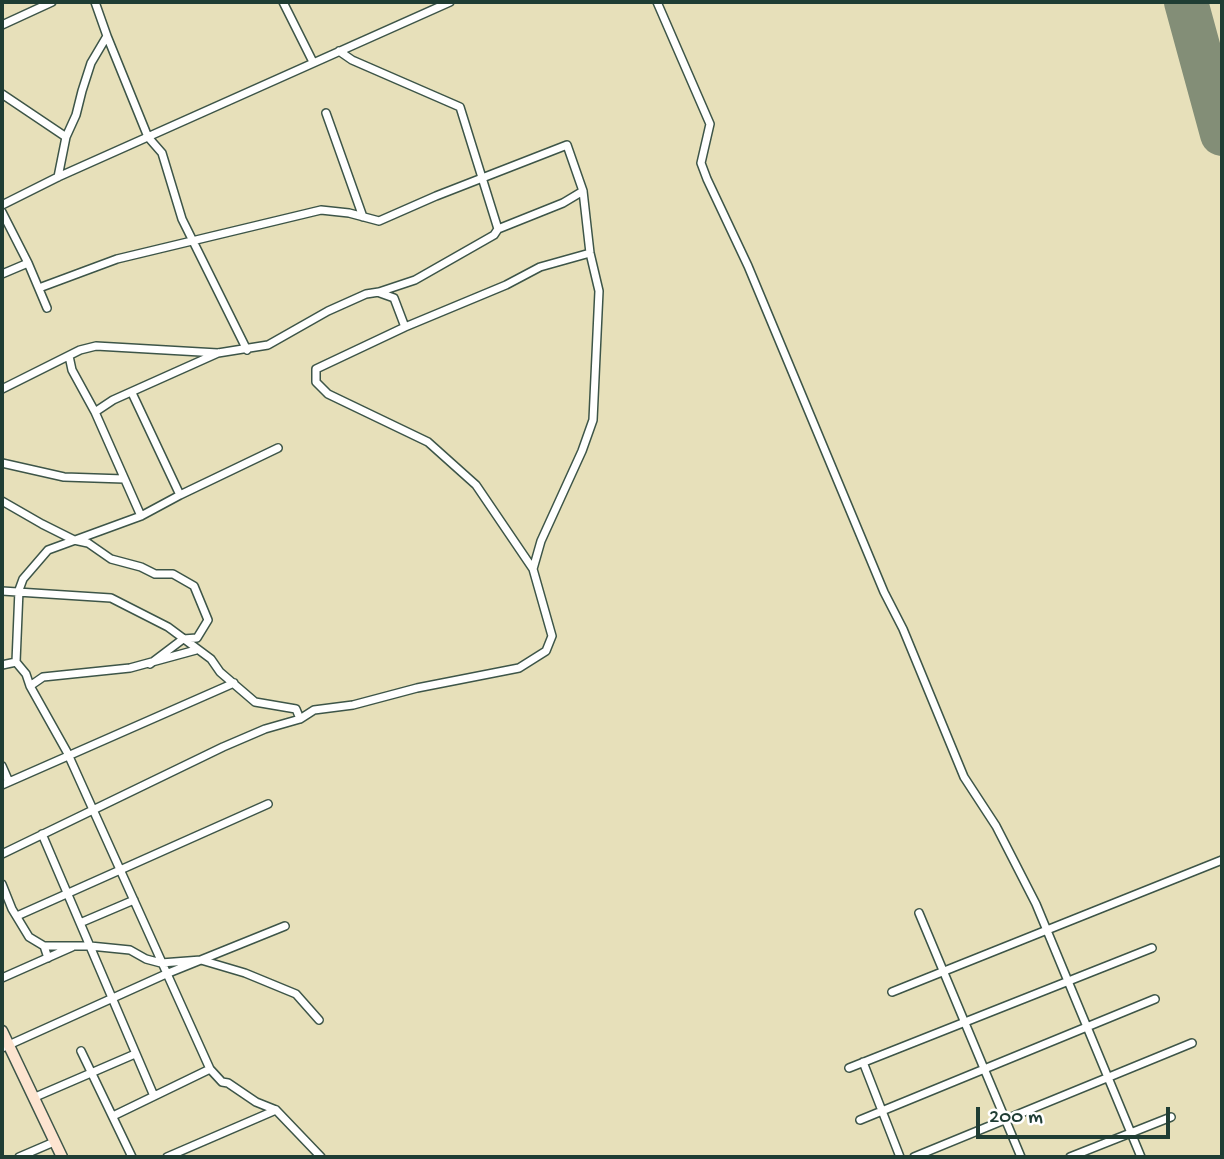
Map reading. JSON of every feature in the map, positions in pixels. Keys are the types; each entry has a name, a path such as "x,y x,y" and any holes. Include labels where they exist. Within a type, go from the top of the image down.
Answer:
{"main road":[{"path":"2,1031 5,1046 62,1157"}],"street":[{"path":"2,25 52,2"},
{"path":"95,2 148,137 162,153 182,219 247,350"},
{"path":"284,2 313,62"},
{"path":"657,2 710,124 701,163 707,179 748,266 964,777 996,826 1046,929 1141,1157"},
{"path":"2,205 58,177 446,3"},
{"path":"58,177 66,136 76,115 91,64 107,36"},
{"path":"339,51 352,60 460,107 498,229"},
{"path":"2,94 66,136"},
{"path":"326,113 363,217"},
{"path":"39,288 117,259 321,211 349,213 379,221 567,145 583,191 590,253 599,291 593,420 582,451 541,541 533,569"},
{"path":"2,389 69,356 96,346 218,353 268,345 328,311 366,294 415,280 494,235 498,229 563,203 583,191"},
{"path":"2,212 47,308"},
{"path":"2,854 223,747 265,729 300,719 314,710 353,705 417,688 519,668 546,651 552,636 533,569 476,485 428,442 328,394 316,382 316,369 404,327 506,285 540,267 590,253"},
{"path":"2,274 28,263"},
{"path":"379,292 394,298 404,327"},
{"path":"95,412 113,400 218,353"},
{"path":"69,356 72,370 95,412 141,516"},
{"path":"132,393 180,495"},
{"path":"278,448 141,516 48,550 23,579 19,590 16,662 26,674 95,810 210,1069 222,1082 228,1083 256,1102 276,1110 321,1157"},
{"path":"2,463 64,477 124,479"},
{"path":"2,501 74,540 88,543 111,559 141,567 155,574 173,573 194,586 208,620 197,638 183,639 150,664"},
{"path":"2,591 111,598 168,627 211,659 220,672 255,702 296,709 300,719"},
{"path":"30,686 43,677 130,668 196,650"},
{"path":"2,665 16,662"},
{"path":"2,766 5,784 234,683"},
{"path":"17,916 268,804"},
{"path":"42,834 154,1096"},
{"path":"892,992 1222,860"},
{"path":"2,884 29,937 44,946 89,943 130,950 146,960 161,963 201,960 245,973 296,994 319,1020"},
{"path":"80,923 134,900"},
{"path":"919,912 1021,1157"},
{"path":"5,1046 166,974 285,926"},
{"path":"2,978 76,945"},
{"path":"44,946 48,958"},
{"path":"849,1068 1152,948"},
{"path":"860,1120 1155,999"},
{"path":"914,1157 1192,1044"},
{"path":"81,1051 132,1157"},
{"path":"33,1098 135,1054"},
{"path":"863,1062 900,1157"},
{"path":"113,1115 210,1069"},
{"path":"167,1157 182,1154 276,1110"},
{"path":"1070,1157 1171,1118"},
{"path":"19,1157 54,1142"}],"runway":[{"path":"1186,2 1222,134"}]}
